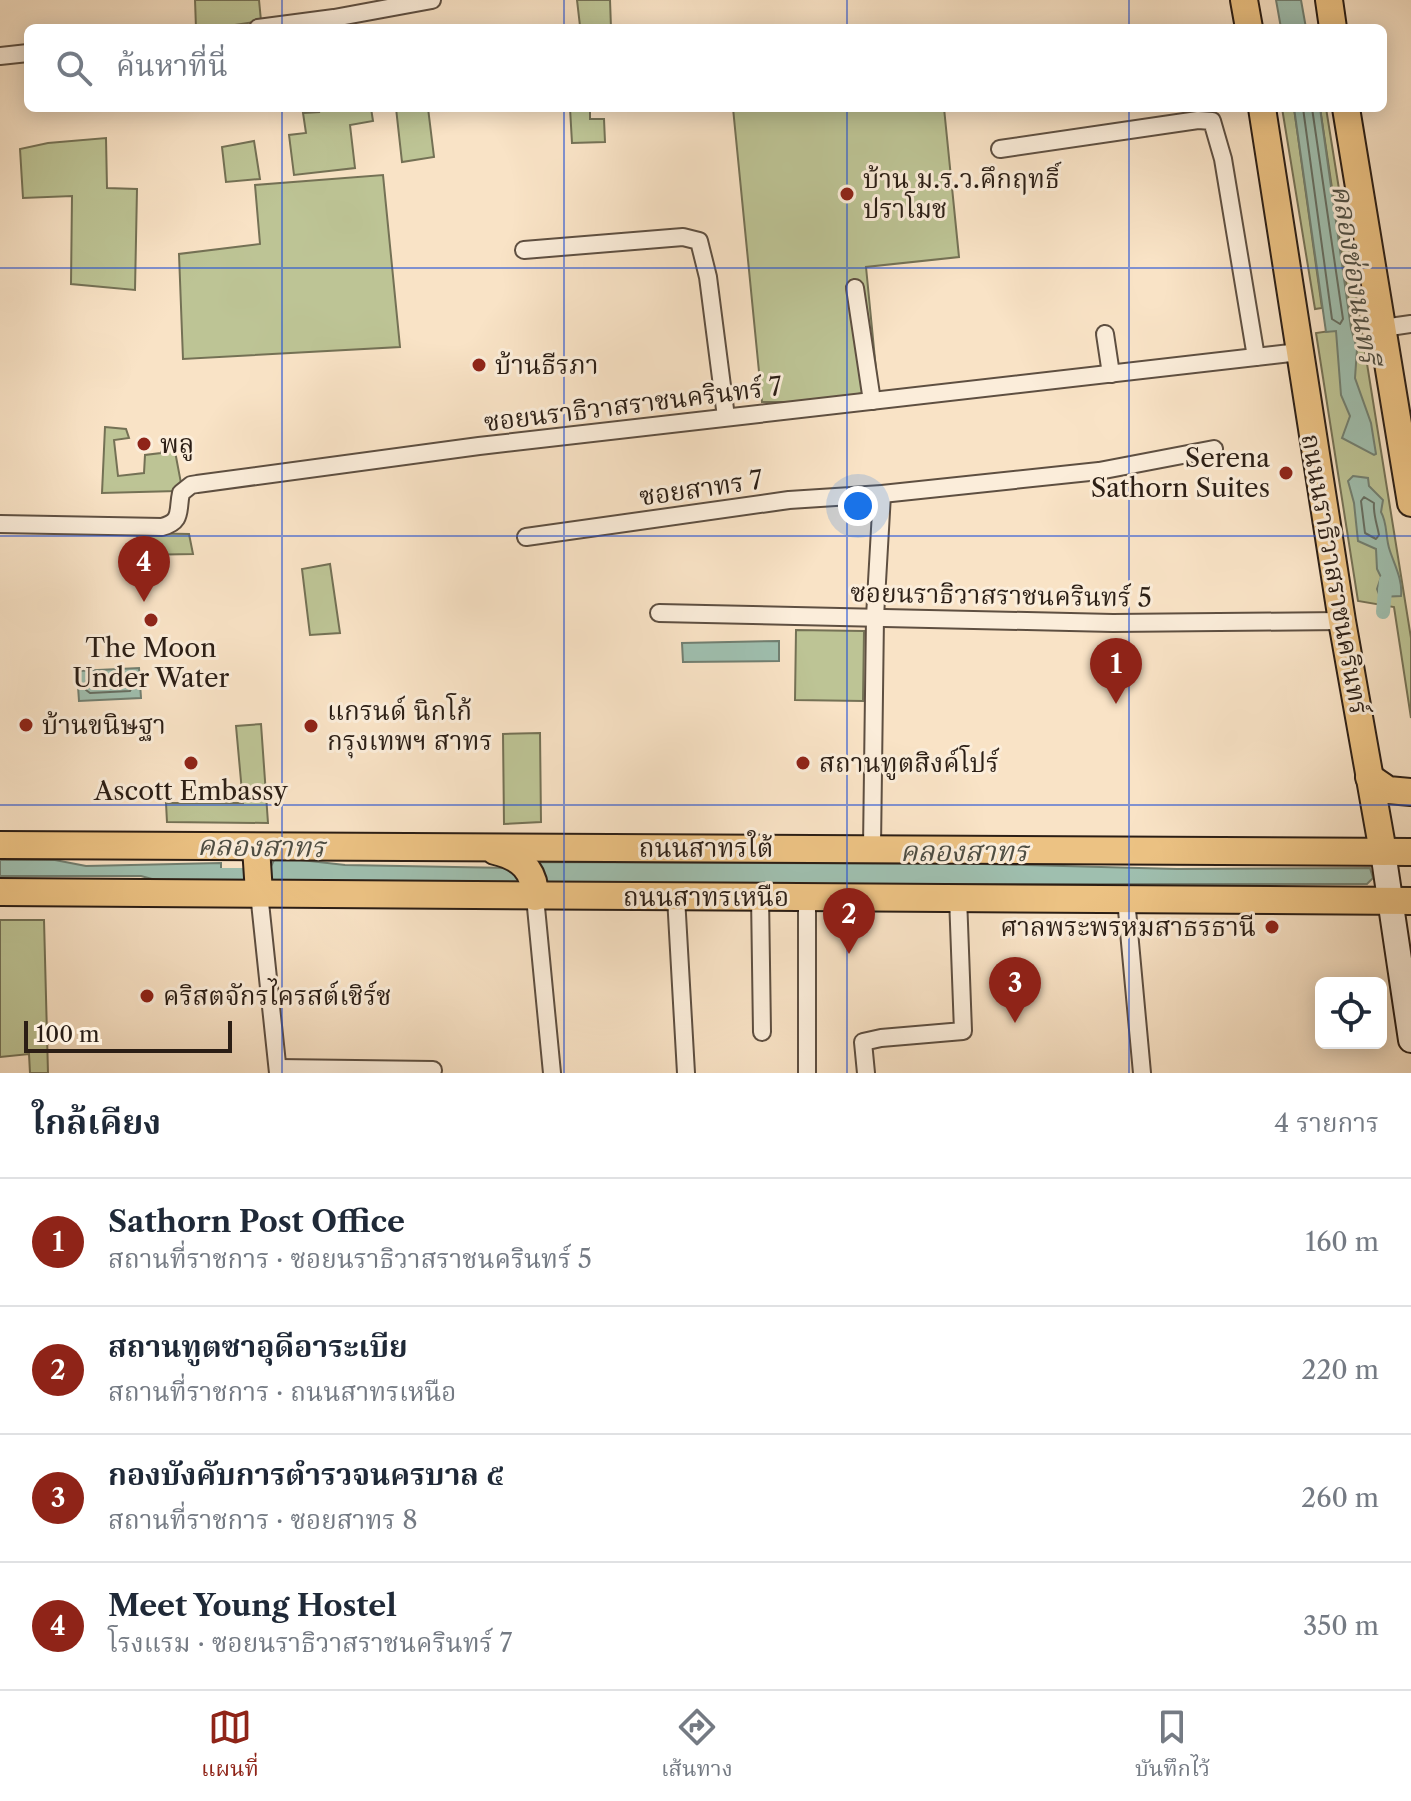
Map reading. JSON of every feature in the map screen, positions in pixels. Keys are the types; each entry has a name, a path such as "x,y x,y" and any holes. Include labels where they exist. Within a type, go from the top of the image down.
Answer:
{"main road":[{"path":"1244,0 1248,24"},
{"path":"1329,0 1332,24"},
{"name":"ถนนนราธิวาสราชนครินทร์","path":"1263,112 1369,777 1383,852 1400,901 1411,1040"},
{"path":"1347,112 1411,503"},
{"path":"1369,777 1388,790 1411,792"},
{"name":"ถนนสาทรใต้","path":"0,845 257,871 478,847 1411,852"},
{"path":"478,847 522,861 535,883 535,897"},
{"name":"ถนนสาทรเหนือ","path":"0,892 257,871 535,897 1400,901"}],"street":[{"path":"288,24 432,0"},
{"path":"0,56 24,53"},
{"path":"1000,149 1198,120 1212,121 1223,159 1256,357"},
{"path":"524,250 683,237 699,241 708,277 726,417"},
{"path":"855,288 872,401"},
{"path":"1383,328 1411,324"},
{"path":"1105,334 1111,374"},
{"name":"ซอยนราธิวาสราชนครินทร์ 7","path":"0,524 162,527 174,524 181,493 191,485 479,446 1299,352"},
{"name":"ซอยสาทร 7","path":"526,537 789,500 882,494 1099,471 1214,449"},
{"path":"872,847 875,617 882,494"},
{"name":"ซอยนราธิวาสราชนครินทร์ 5","path":"659,613 1113,623 1342,621"},
{"path":"257,871 278,1070 433,1070"},
{"path":"760,896 762,1032"},
{"path":"807,896 807,1073"},
{"path":"535,897 552,1073"},
{"path":"676,897 686,1073"},
{"path":"866,1073 863,1042 963,1031 958,897"},
{"path":"1126,899 1142,1073"}],"green space":[{"path":"195,0 259,0 261,21 196,24"},
{"path":"577,0 610,0 611,24 580,24"},
{"path":"372,112 373,121 350,125 355,168 294,175 289,135 306,133 303,113"},
{"path":"396,112 428,112 434,157 402,162"},
{"path":"570,112 590,112 590,119 604,119 605,142 572,143"},
{"name":"บ้าน ม.ร.ว.คึกฤทธิ์ ปราโมช","path":"733,112 944,112 959,257 866,267 878,390 818,402 762,402"},
{"path":"1283,112 1295,112 1322,308 1315,309"},
{"path":"1321,112 1327,112 1411,638 1411,718 1394,607 1358,601 1316,333 1350,328 1352,322"},
{"path":"106,138 107,188 137,189 135,290 71,284 72,196 23,198 20,149"},
{"path":"254,141 260,179 226,182 222,147"},
{"path":"383,175 400,347 183,359 179,254 260,244 255,185"},
{"path":"105,427 126,429 129,438 114,440 118,476 144,473 145,455 161,453 164,446 174,446 181,483 177,491 102,493"},
{"path":"137,533 189,534 193,554 139,555"},
{"path":"330,564 340,633 310,635 302,569"},
{"path":"796,630 864,631 863,701 795,700"},
{"path":"261,724 268,823 167,822 166,803 243,803 236,726"},
{"path":"540,733 541,822 504,824 503,734"},
{"path":"0,920 44,920 48,1073 30,1073 29,1054 0,1057"}],"water":[{"path":"1276,0 1301,0 1305,24 1280,24"},
{"path":"1295,112 1321,112 1351,328 1357,349 1355,378 1371,423 1374,455 1342,438 1350,416 1341,395 1336,331 1326,332"},
{"path":"1353,476 1368,478 1369,486 1383,500 1381,512 1388,546 1400,579 1401,596 1380,597 1377,589 1381,577 1377,569 1376,549 1358,541 1348,481"},
{"path":"779,641 779,661 683,662 682,643"},
{"path":"139,668 141,698 79,701 77,671"},
{"path":"0,860 55,860 86,866 221,863 221,882 167,883 141,876 0,876"},
{"path":"274,860 345,865 514,868 521,884 274,883 268,873"},
{"path":"530,862 1370,868 1373,878 1367,884 545,884 544,873"}],"waterway":[{"name":"คลองช่องนนทรี","path":"1383,612 1386,581"},
{"name":"คลองสาทร","path":"204,875 263,875"}],"place":[{"name":"บ้าน ม.ร.ว.คึกฤทธิ์ ปราโมช","path":"847,194"},
{"name":"บ้านธีรภา","path":"479,365"},
{"name":"พลู","path":"144,444"},
{"name":"Serena Sathorn Suites","path":"1286,473"},
{"name":"Meet Young Hostel","path":"144,602"},
{"name":"The Moon Under Water","path":"151,620"},
{"name":"Sathorn Post Office","path":"1116,704"},
{"name":"บ้านขนิษฐา","path":"26,725"},
{"name":"แกรนด์ นิกโก้ กรุงเทพฯ สาทร","path":"311,726"},
{"name":"Ascott Embassy","path":"191,763"},
{"name":"สถานทูตสิงค์โปร์","path":"803,763"},
{"name":"ศาลพระพรหมสาธรธานี","path":"1272,927"},
{"name":"สถานทูตซาอุดีอาระเบีย","path":"849,954"},
{"name":"คริสตจักรไครสต์เชิร์ช","path":"147,996"},
{"name":"กองบังคับการตำรวจนครบาล ๕","path":"1015,1023"}]}
